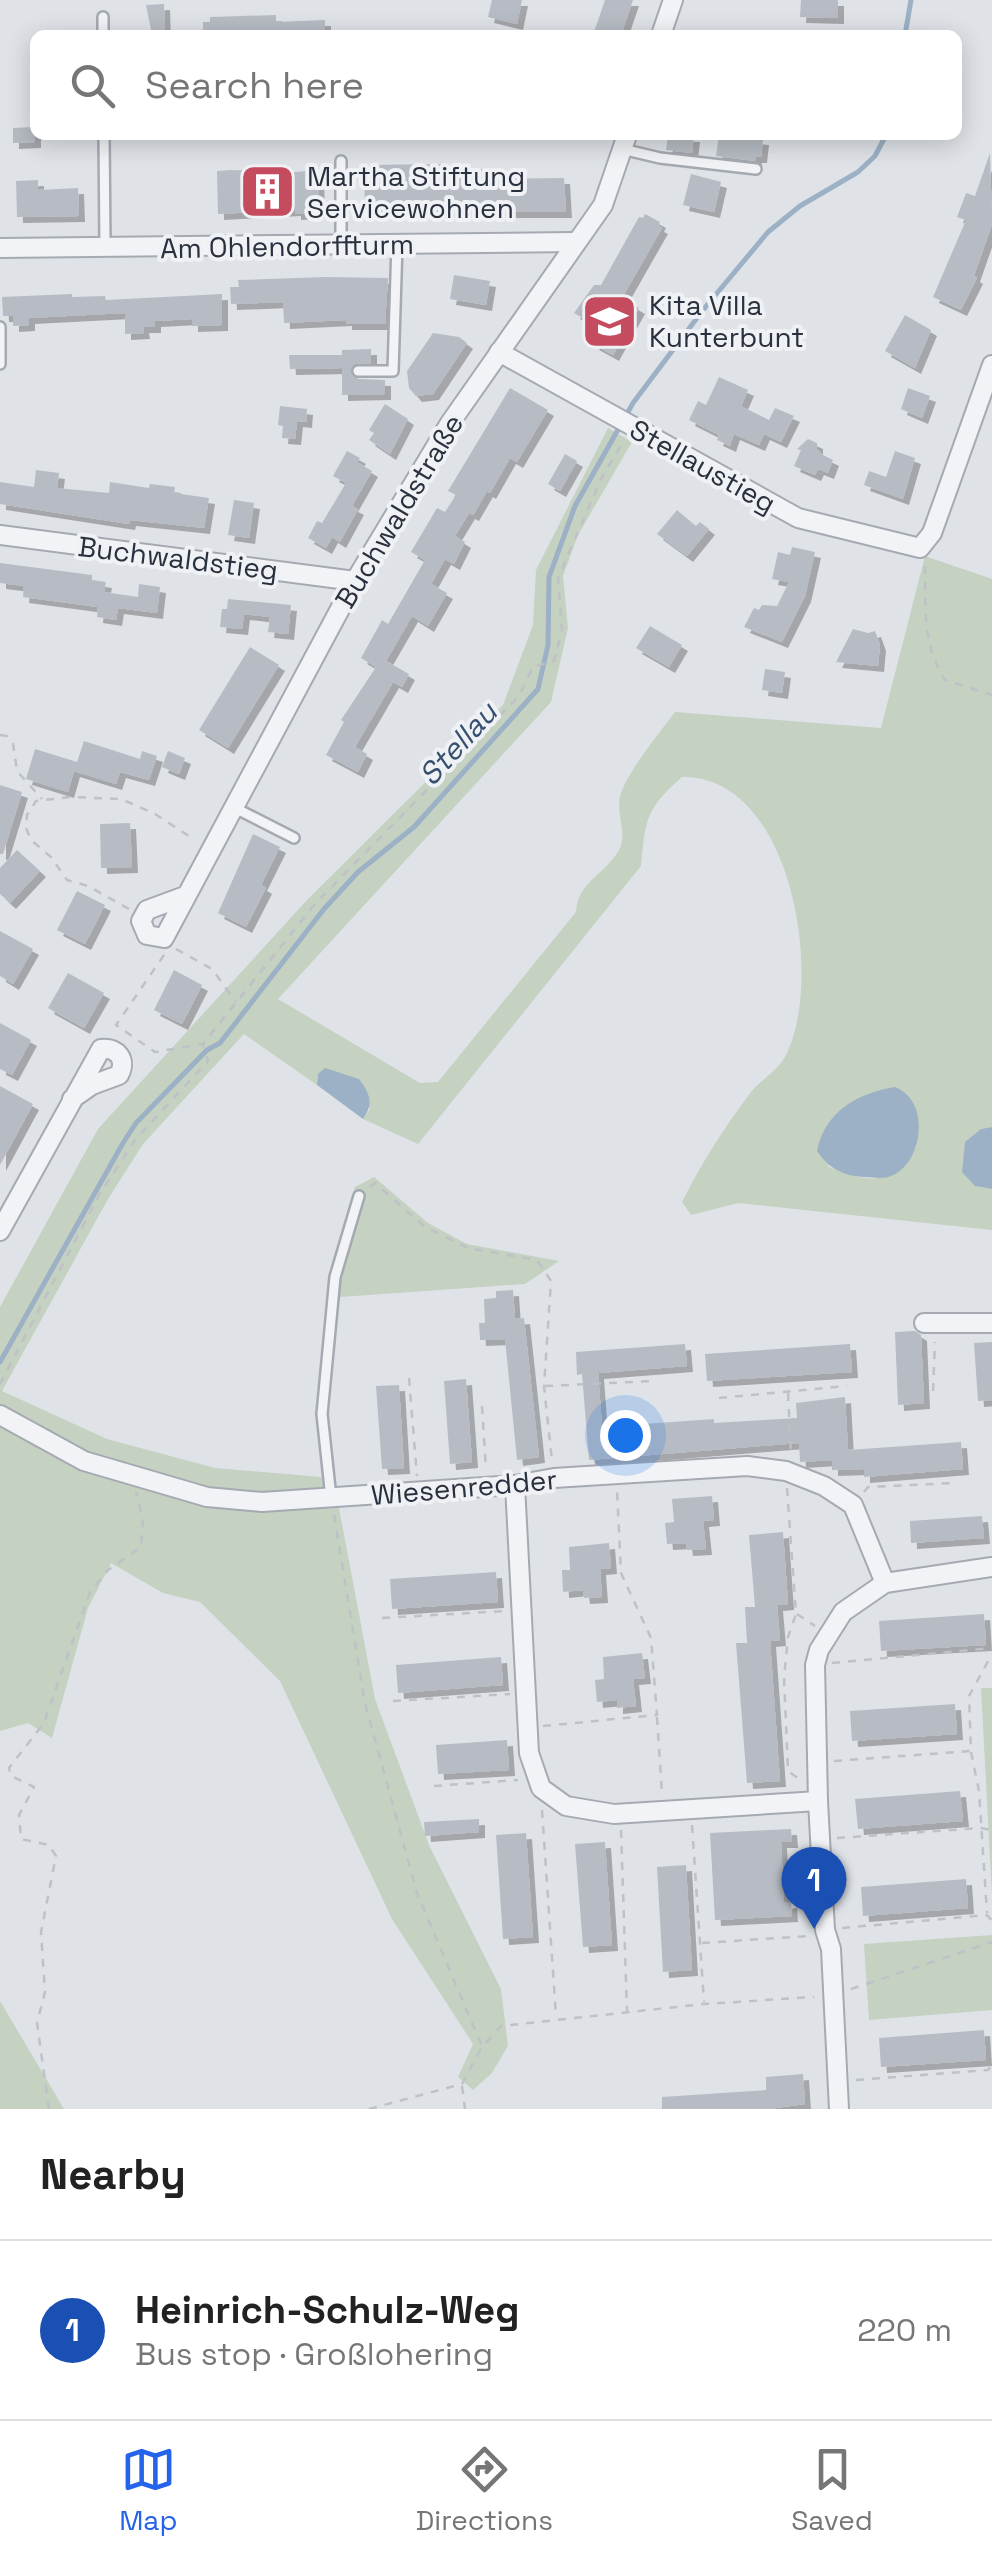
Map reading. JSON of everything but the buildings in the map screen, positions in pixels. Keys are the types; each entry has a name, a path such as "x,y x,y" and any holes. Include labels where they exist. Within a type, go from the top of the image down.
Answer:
{"street":[{"path":"663,30 673,0"},
{"name":"Buchwaldstraße","path":"185,896 355,581 450,424 602,205 624,142"},
{"name":"Am Ohlendorffturm","path":"0,248 574,242"},
{"name":"Stellaustieg","path":"499,352 798,518 920,548"},
{"path":"920,548 932,532 992,365"},
{"name":"Buchwaldstieg","path":"0,535 355,581"},
{"path":"0,1231 72,1100"},
{"path":"930,1323 992,1323"},
{"name":"Wiesenredder","path":"0,1415 84,1461 207,1497 262,1502 748,1466 789,1473 824,1486 853,1505"},
{"path":"515,1485 530,1753 540,1783 566,1806 620,1813 818,1797"},
{"path":"853,1505 885,1582"},
{"path":"839,2109 831,1949 821,1933 815,1665 843,1612 885,1582 992,1568"}],"lane":[{"path":"102,17 103,30"},
{"path":"104,140 104,249"},
{"path":"624,142 660,158 756,170"},
{"path":"341,161 341,244"},
{"path":"358,371 393,370 396,244"},
{"path":"0,327 0,364"},
{"path":"232,807 294,838"},
{"path":"331,1498 322,1414 335,1277 359,1196"}],"path":[{"path":"236,1002 212,969 171,946 116,1025 154,1052 204,1046 314,905 519,696 533,667 554,660 562,630 558,578 601,479 631,427"},
{"path":"920,548 925,557 924,619 930,655 944,680 992,695"},
{"path":"0,734 13,744 17,771 24,782 33,786 43,800"},
{"path":"128,908 88,886 67,880 51,857 31,840 26,828 27,815 36,802 121,799 155,814 209,850"},
{"path":"0,1384 99,1195 136,1140 208,1061 204,1046"},
{"path":"359,1196 375,1183 426,1227 468,1248 537,1260 550,1280 544,1386 554,1478"},
{"path":"930,1323 934,1391"},
{"path":"410,1378 418,1492"},
{"path":"544,1386 654,1381"},
{"path":"719,1398 847,1386"},
{"path":"788,1391 796,1614 788,1636 784,1678 788,1771 818,1797"},
{"path":"482,1406 487,1487"},
{"path":"616,1474 621,1573 650,1638 663,1810"},
{"path":"49,2109 37,2023 45,1992 41,1932 56,1856 49,1845 21,1839 19,1815 34,1786 11,1776 9,1768 44,1723 90,1592 108,1570 141,1548 143,1519 132,1476"},
{"path":"853,1505 868,1487 955,1482"},
{"path":"331,1498 366,1704 416,1893 482,2046"},
{"path":"382,1618 522,1610"},
{"path":"796,1614 828,1635"},
{"path":"815,1665 992,1651"},
{"path":"992,1651 970,1696 971,1751 980,1791 987,1915 992,1921"},
{"path":"392,1701 526,1693"},
{"path":"528,1728 657,1715"},
{"path":"818,1762 971,1751"},
{"path":"434,1786 540,1783 556,2018"},
{"path":"691,1809 704,2004"},
{"path":"620,1813 627,2012"},
{"path":"820,1839 992,1830"},
{"path":"700,1943 987,1915"},
{"path":"465,2109 462,2084 482,2046 501,2026 834,1994 992,1942"},
{"path":"838,2081 988,2070 992,2065"},
{"path":"369,2109 462,2084"}],"green space":[{"path":"608,428 632,442 578,535 563,576 568,628 551,702 278,999 420,1083 438,1082 576,912 587,885 619,850 623,788 675,712 881,728 925,556 992,579 992,1127 981,1129 975,1186 992,1189 992,1230 738,1203 691,1215 682,1202 732,1118 784,1059 798,1019 802,977 799,931 789,885 773,843 750,808 719,785 682,777 654,807 644,837 641,866 418,1144 363,1119 370,1109 318,1074 317,1085 244,1034 143,1144 108,1199 2,1391 107,1439 215,1468 321,1477 339,1508 375,1699 429,1845 501,1989 508,2046 492,2073 473,2090 458,2077 473,2044 392,1919 280,1681 200,1602 163,1593 111,1563 88,1608 52,1738 28,1723 0,1731 0,1307 98,1129 307,900 503,705 533,625 536,570","holes":["917,1145 889,1175 878,1178 855,1176 827,1166"]},
{"path":"374,1177 428,1223 467,1244 559,1261 525,1284 326,1298 355,1187"},
{"path":"981,1688 992,1688 992,1896"},
{"path":"992,1935 992,2010 869,2020 864,1944"},
{"path":"0,2001 64,2109 0,2109"}],"water":[{"path":"325,1068 359,1079 369,1099 363,1119 317,1085 318,1074"},
{"path":"895,1087 915,1106 918,1120 915,1149 900,1171 880,1178 849,1175 826,1162 817,1151 835,1115 856,1099"},
{"path":"992,1127 992,1189 975,1186 962,1172 965,1142 981,1129"}],"waterway":[{"name":"Stellau","path":"906,30 911,0"},
{"name":"Stellau","path":"0,1362 136,1123 207,1050 220,1043 324,909 358,872 414,827 538,689 548,645 549,577 575,506 633,403 768,232 800,206 858,172 875,156 883,140"}],"place":[{"name":"Martha Stiftung Servicewohnen","path":"268,192"},
{"name":"Kita Villa Kunterbunt","path":"610,321"},
{"name":"Heinrich-Schulz-Weg","path":"814,1929"}]}
